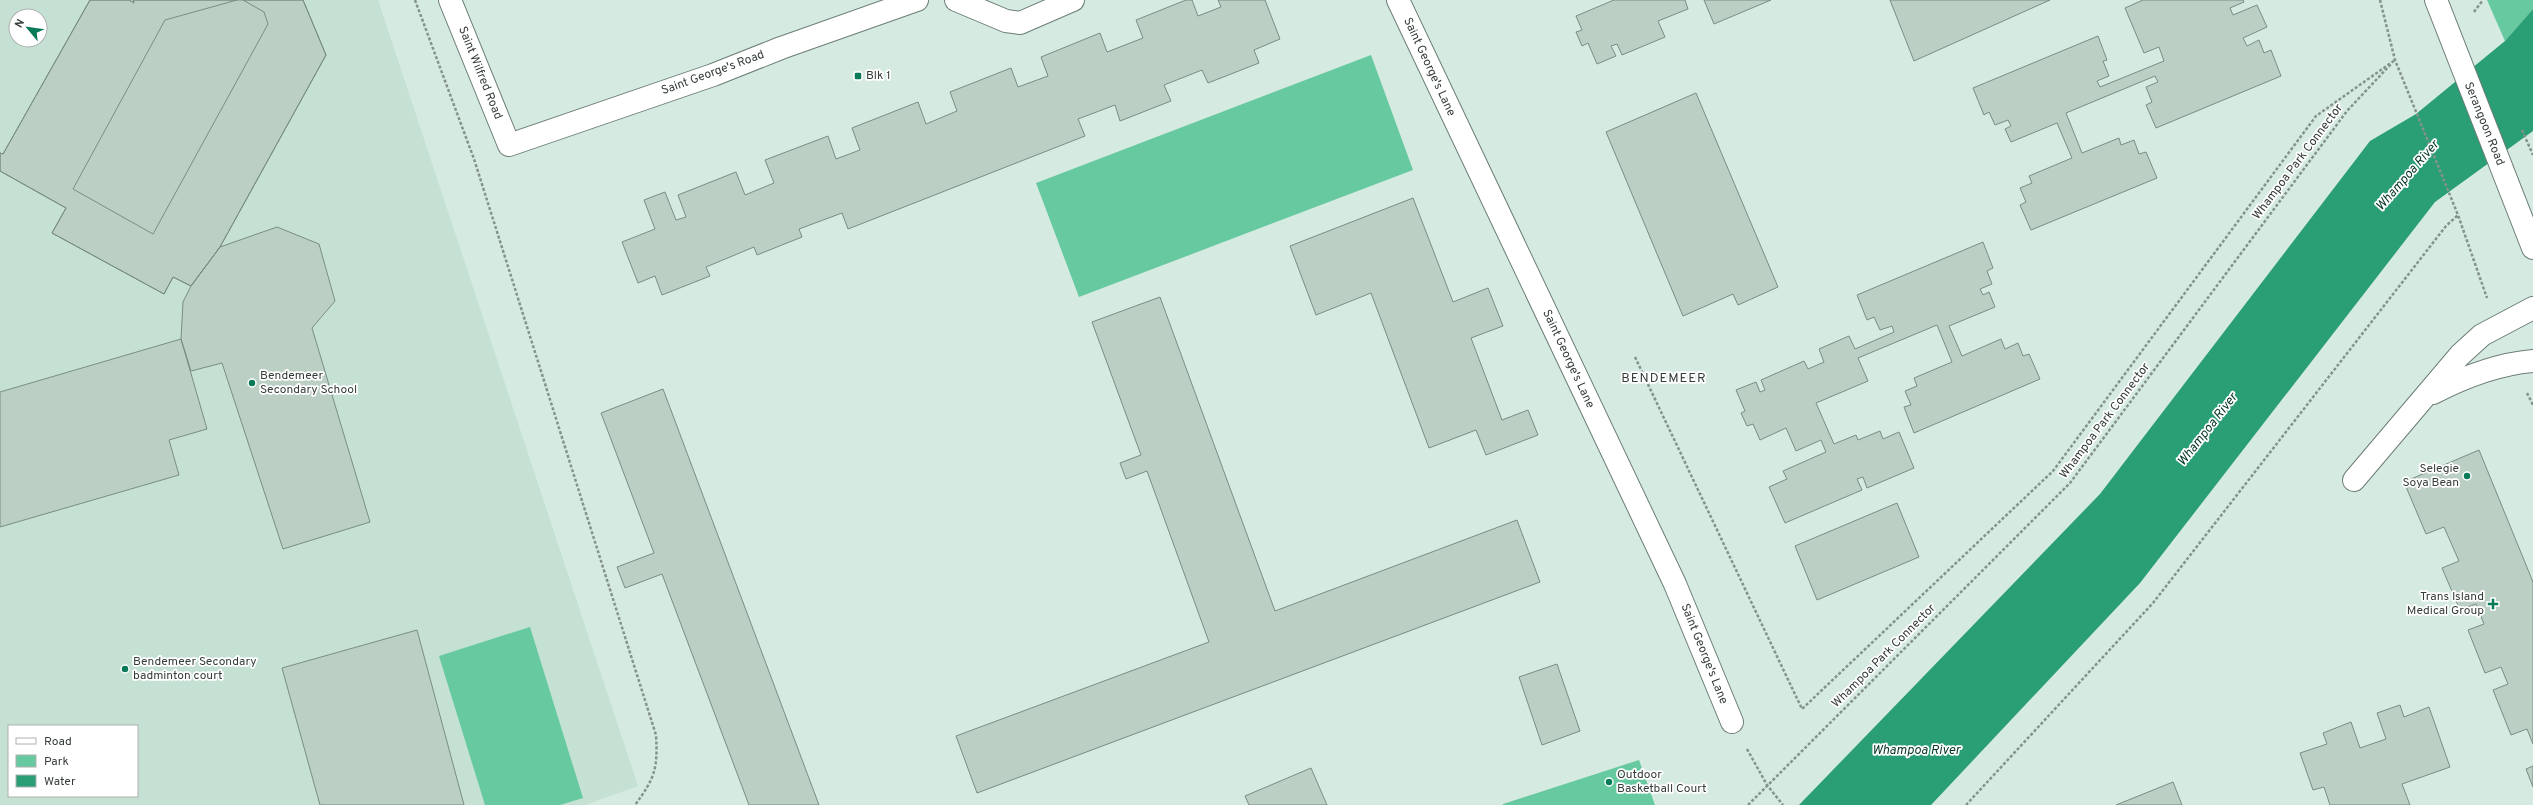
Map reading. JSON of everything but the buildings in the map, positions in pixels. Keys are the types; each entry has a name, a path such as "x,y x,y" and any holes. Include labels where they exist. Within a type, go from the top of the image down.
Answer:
{"street":[{"name":"Saint Wilfred Road","path":"450,0 509,145"},
{"name":"Saint George's Road","path":"509,145 712,75 781,48 917,0"},
{"path":"956,0 1006,21 1020,23 1073,0"},
{"name":"Saint George's Lane","path":"1398,0 1675,584 1732,722"},
{"name":"Serangoon Road","path":"2436,0 2533,248"},
{"path":"2354,480 2460,355 2482,334 2533,308"},
{"path":"2425,397 2459,380 2513,363 2533,361"}],"path":[{"path":"415,0 474,159 656,735 657,760 650,784 636,805"},
{"path":"1966,805 2153,602 2446,226 2458,215 2395,60 2380,0"},
{"path":"2474,12 2483,0"},
{"path":"1635,357 1802,709 2053,471 2316,116 2395,60"},
{"name":"Whampoa Park Connector","path":"1748,805 2070,483 2347,111 2395,60"},
{"path":"1732,722 1767,785 1784,805"}],"shaded area":[{"name":"Bendemeer Secondary School","path":"0,0 378,0 638,786 585,805 0,805"}],"green space":[{"path":"2487,0 2533,0 2533,9 2505,41"},
{"path":"1371,55 1413,170 1079,297 1036,183"},
{"path":"530,627 583,798 560,805 485,805 439,656"},
{"name":"Outdoor Basketball Court","path":"1639,760 1655,805 1503,805 1503,804"}],"water":[{"name":"Whampoa River","path":"2533,9 2533,131 2435,202 2140,583 1931,805 1799,805 2100,494 2370,141 2416,114 2505,41"}],"place":[{"name":"Blk 1","path":"858,76"},
{"name":"Bendemeer Secondary School","path":"252,383"},
{"name":"Selegie Soya Bean","path":"2467,476"},
{"name":"Trans Island Medical Group","path":"2493,604"},
{"name":"Bendemeer Secondary badminton court","path":"125,669"},
{"name":"Outdoor Basketball Court","path":"1609,782"}],"district":[{"name":"BENDEMEER","path":"1664,379"}]}
